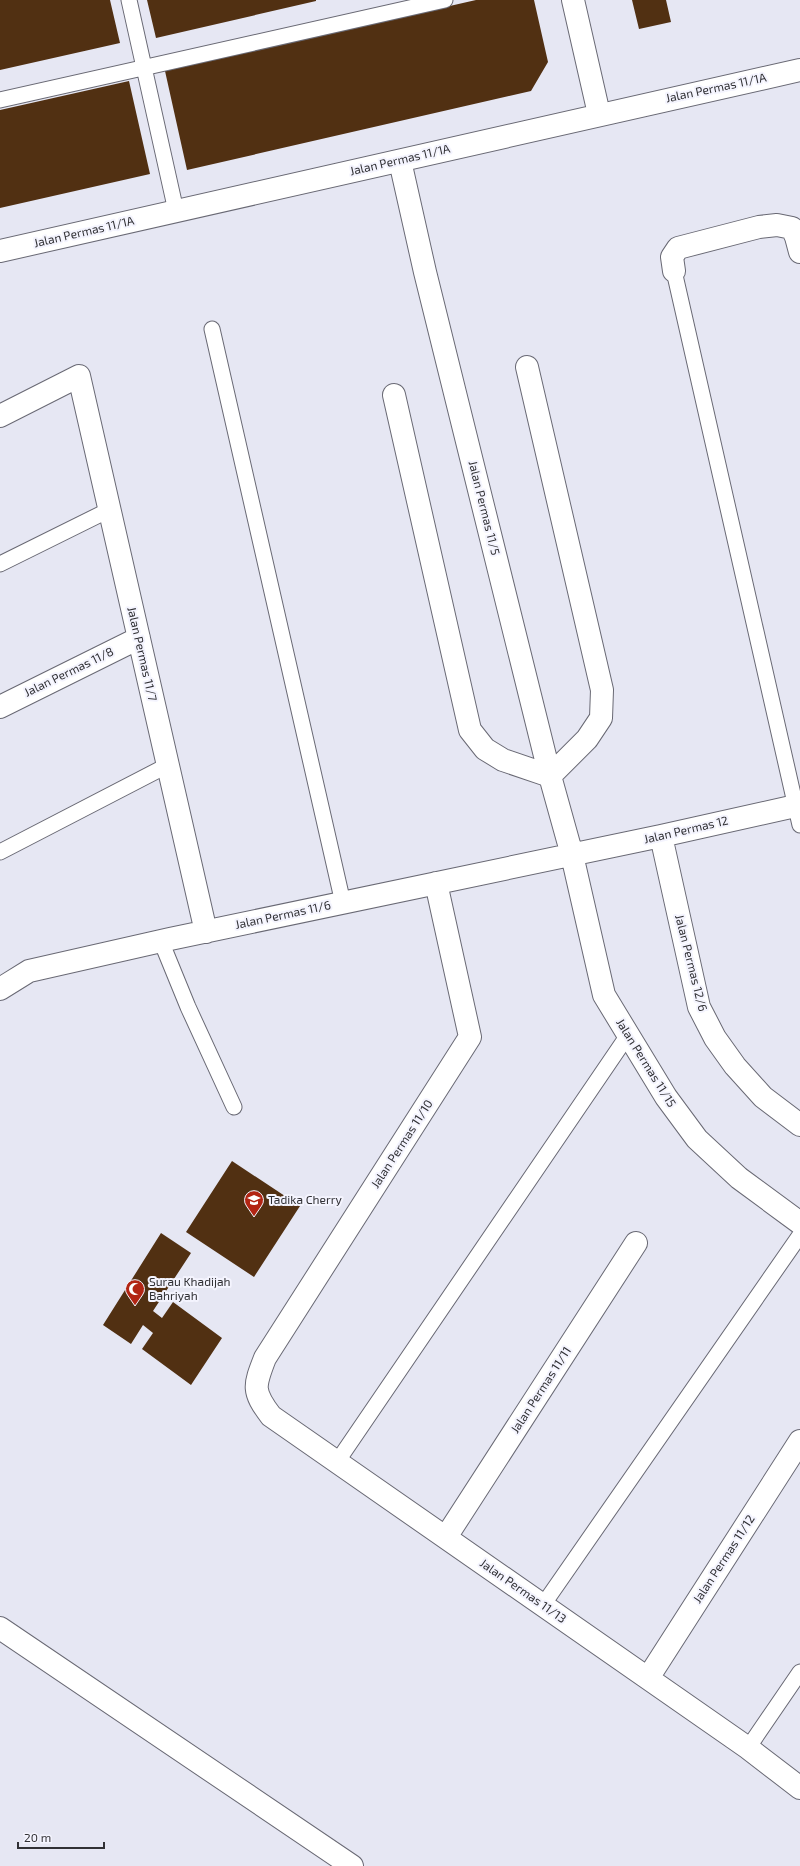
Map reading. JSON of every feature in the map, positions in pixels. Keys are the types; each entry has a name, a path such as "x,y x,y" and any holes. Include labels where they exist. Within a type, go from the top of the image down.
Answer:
{"street":[{"path":"573,0 599,114"},
{"name":"Jalan Permas 11/1A","path":"0,251 400,161 599,114 800,70"},
{"name":"Jalan Permas 11/5","path":"400,161 427,279 550,776 572,855"},
{"path":"674,271 672,257 678,248 759,227 777,225 792,228 800,252"},
{"path":"394,395 470,730 485,749 503,760 550,776 587,739 601,718 602,690 527,367"},
{"name":"Jalan Permas 11/7","path":"0,416 78,376 206,932"},
{"name":"Jalan Permas 11/8","path":"0,707 138,638"},
{"name":"Jalan Permas 12","path":"572,855 661,836 798,812"},
{"name":"Jalan Permas 12/6","path":"661,836 699,1007 715,1038 735,1066 763,1097 800,1126"},
{"name":"Jalan Permas 11/6","path":"0,989 29,971 161,941 572,855"},
{"name":"Jalan Permas 11/15","path":"572,855 604,995 666,1097 696,1139 739,1178 800,1223"},
{"name":"Jalan Permas 11/10","path":"255,1388 265,1358 470,1037 436,883"},
{"name":"Jalan Permas 11/11","path":"446,1537 636,1243"},
{"name":"Jalan Permas 11/13","path":"255,1388 260,1402 271,1416 748,1748 800,1788"},
{"name":"Jalan Permas 11/12","path":"648,1678 800,1441"},
{"path":"0,1628 352,1866"}],"lane":[{"path":"130,0 176,211"},
{"path":"0,100 445,0"},
{"path":"674,271 798,812"},
{"path":"212,329 343,903"},
{"path":"0,564 109,510"},
{"path":"0,852 168,765"},
{"path":"161,941 188,1007 234,1108"},
{"path":"337,1462 628,1035"},
{"path":"543,1605 800,1236"},
{"path":"748,1748 800,1672"}],"building":[{"path":"0,0 110,0 120,43 0,70"},
{"path":"147,0 316,0 316,1 156,38"},
{"path":"476,0 534,0 548,62 531,91 187,170 165,71"},
{"path":"632,0 666,0 671,22 639,29"},
{"path":"129,81 150,174 0,208 0,110"},
{"path":"232,1161 300,1206 254,1277 186,1232"},
{"name":"Surau Khadijah Bahriyah","path":"161,1233 191,1253 153,1311 162,1318 173,1302 222,1338 191,1385 142,1349 153,1333 143,1325 131,1344 103,1325"}],"place":[{"name":"Tadika Cherry","path":"254,1217"},
{"name":"Surau Khadijah Bahriyah","path":"135,1306"}]}
